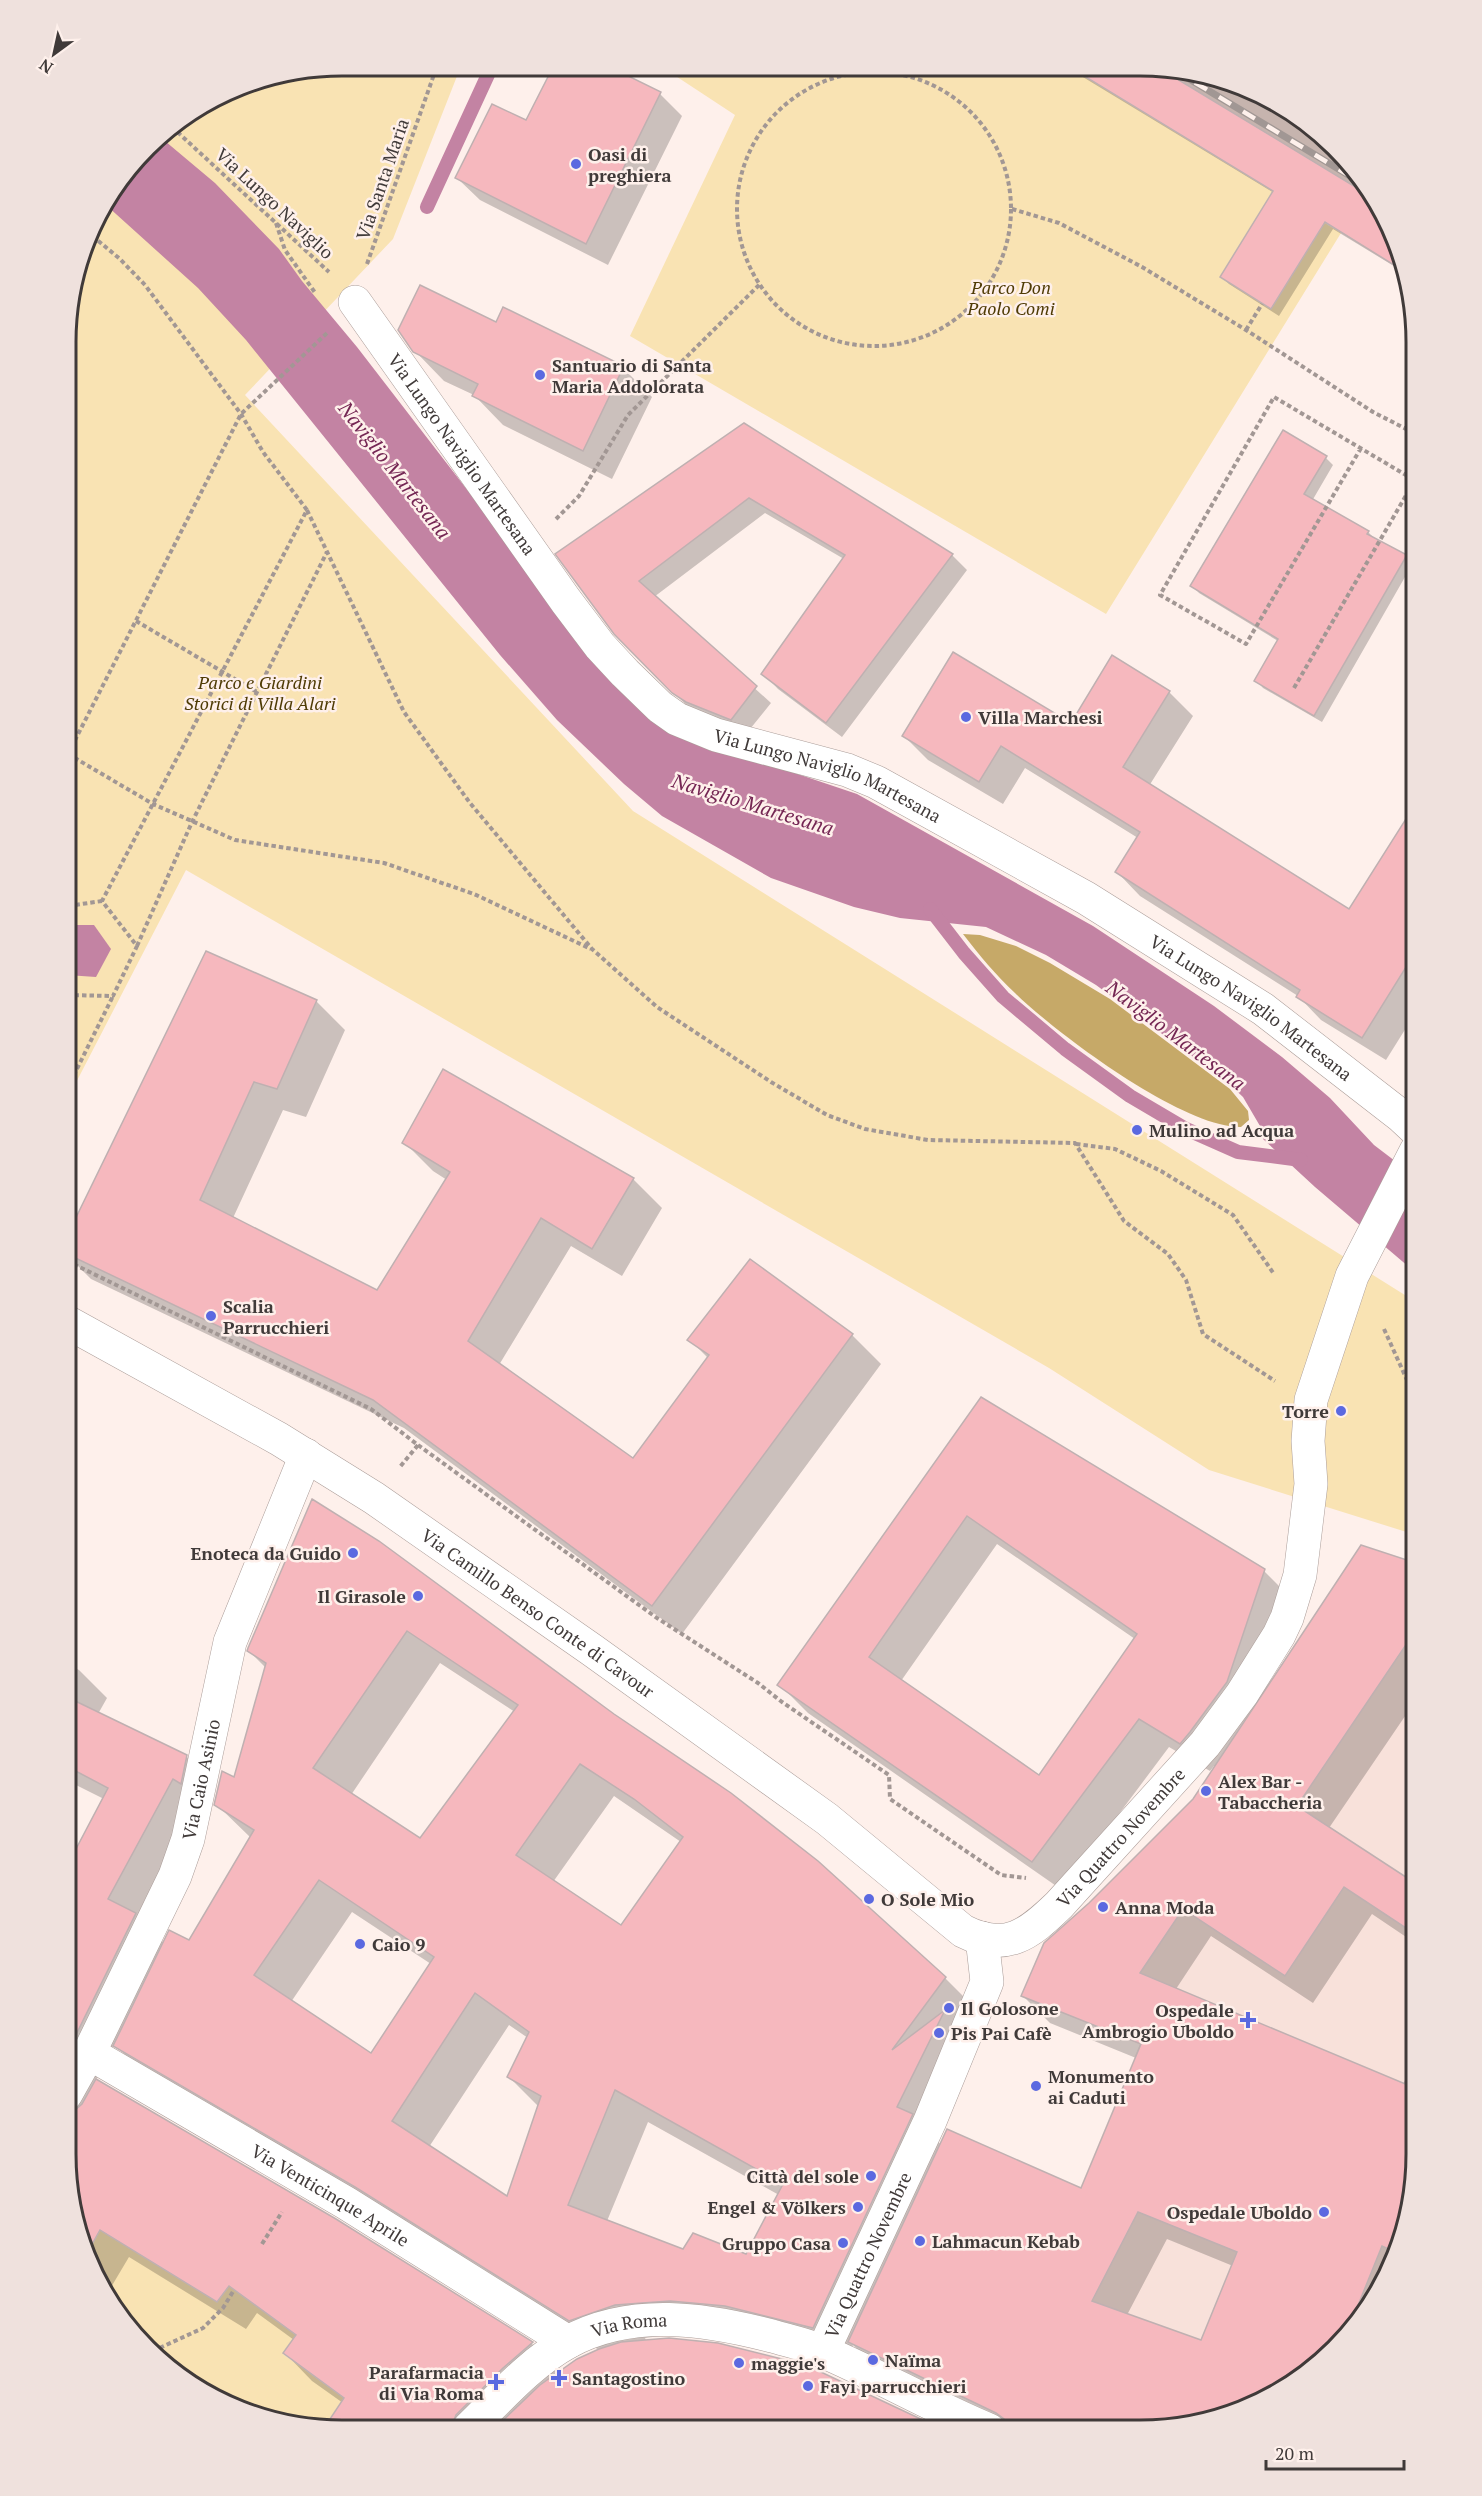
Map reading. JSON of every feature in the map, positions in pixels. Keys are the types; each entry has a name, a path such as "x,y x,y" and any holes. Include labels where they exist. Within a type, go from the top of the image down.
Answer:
{"street":[{"name":"Via Lungo Naviglio Martesana","path":"355,302 600,646 668,713 686,724 716,735 862,775 1086,898 1263,1010 1406,1121"},
{"name":"Via Quattro Novembre","path":"823,2351 930,2121 987,1982 982,1938 999,1941 1019,1938 1033,1930 1059,1905 1205,1744 1268,1654 1287,1618 1300,1575 1311,1484 1308,1441 1311,1400 1352,1276 1406,1171"},
{"name":"Via Camillo Benso Conte di Cavour","path":"76,1327 306,1455 374,1498 592,1650 827,1819 963,1931 982,1938"},
{"name":"Via Caio Asinio","path":"76,2076 175,1876 188,1839 230,1642 306,1455"},
{"name":"Via Venticinque Aprile","path":"89,2053 346,2204 568,2342"},
{"name":"Via Roma","path":"477,2420 524,2374 548,2354 568,2342 611,2325 683,2319 743,2329 823,2351 968,2420"}],"path":[{"name":"Via Santa Maria","path":"355,302 382,217 433,76"},
{"path":"844,76 811,87 782,108 759,134 744,166 737,200 742,244 760,284 770,298 789,316 812,331 828,338 862,345 897,345 914,341 946,326 961,316 985,291 1008,244 1012,209 1007,174 994,141 984,127 960,102 945,92 904,76"},
{"name":"Via Lungo Naviglio","path":"178,133 318,261 355,302"},
{"path":"1012,209 1059,223 1142,267 1246,330 1373,412 1406,429"},
{"path":"275,222 285,250 319,298"},
{"path":"97,240 145,285 241,414 262,452 307,510 404,712 470,803 592,950 657,1007 771,1083 827,1115 865,1130 894,1136 928,1140 1075,1143 1115,1149 1161,1171 1233,1215 1274,1274"},
{"path":"528,547 579,496 628,415 760,284"},
{"path":"1246,330 1262,304"},
{"path":"76,738 244,408 330,330"},
{"path":"1361,448 1246,644 1160,595 1275,397 1361,448 1406,476"},
{"path":"1294,688 1406,496"},
{"path":"102,901 307,510"},
{"path":"76,1071 137,946 192,822 327,552"},
{"path":"136,621 257,692"},
{"path":"76,759 153,804 235,840 384,863 474,894 592,950"},
{"path":"76,905 102,901"},
{"path":"102,901 137,946"},
{"path":"76,995 113,996"},
{"path":"1075,1143 1124,1221 1168,1254 1186,1280 1203,1334 1263,1374 1311,1400"},
{"path":"1384,1329 1406,1378"},
{"path":"418,1445 657,1618 758,1683 889,1775 890,1799 1001,1875 1031,1878"},
{"path":"160,2348 203,2328 223,2308 234,2290"}],"shaded area":[{"path":"1084,76 1140,76 1192,82 1225,91 1273,112 1315,142 1351,180 1378,225 1393,265"},
{"path":"963,934 980,935 1016,946 1050,963 1110,999 1230,1089 1248,1111 1249,1120 1241,1127 1216,1123 1155,1096 1122,1076 1034,1011 1001,979"},
{"name":"Ospedale Ambrogio Uboldo","path":"1406,1645 1406,2154 1400,2206 1385,2255 1361,2301 1328,2342 1302,2365 1257,2392 1225,2405 1174,2417 1140,2420 1045,2420 1054,2383 1101,2283 1080,2188 1140,2044 1021,1996 1047,1934 1140,1972 1183,1909 1297,1806"}],"green space":[{"name":"Parco e Giardini Storici di Villa Alari","path":"342,76 457,76 393,239 245,395 633,811 1406,1296 1406,1532 1209,1470 1049,1368 186,870 76,1083 76,342 82,290 91,257 112,209 142,167 180,131 225,104 257,91 308,79"},
{"name":"Parco Don Paolo Comi","path":"676,76 1084,76 1341,233 1106,614 630,336 735,115"},
{"path":"160,2128 217,2302 229,2286 296,2335 283,2354 344,2398 330,2419 290,2414 257,2405 209,2384 180,2365 154,2342 131,2316 112,2287 93,2244"}],"water":[{"name":"Naviglio Martesana","path":"167,142 215,183 279,249 600,662 762,762 857,794 1093,926 1214,1006 1282,1057 1330,1098 1374,1145 1406,1169 1406,1264 1263,1139 1260,1126 1243,1097 1227,1082 1096,985 1046,955 986,927 900,918 854,907 771,878 662,816 624,784 557,720 500,655 246,340 198,288 112,210 131,180"},
{"path":"76,925 94,925 111,949 96,977 76,976"}],"building":[{"path":"548,76 628,76 661,92 586,244 455,178 492,104 526,120"},
{"path":"1084,76 1140,76 1178,80 1356,187 1378,225 1393,265 1325,222 1271,309 1220,277 1273,191"},
{"name":"Santuario di Santa Maria Addolorata","path":"420,285 496,322 503,307 624,366 583,451 472,396 478,384 413,352 398,330"},
{"path":"744,423 953,554 826,723 761,674 845,555 749,498 639,581 757,686 731,720 686,702 672,693 614,634 555,554"},
{"path":"1283,430 1327,456 1304,494 1369,531 1367,534 1406,554 1314,716 1254,681 1278,639 1190,586"},
{"path":"953,652 1071,723 1112,655 1170,691 1123,767 1349,909 1406,819 1406,967 1362,1038 1296,997 1300,990 1115,872 1140,832 1001,746 979,782 902,736"},
{"path":"206,951 317,1000 277,1089 254,1082 200,1200 377,1290 450,1172 402,1143 443,1069 634,1178 592,1249 541,1218 468,1341 633,1458 709,1355 687,1340 750,1259 853,1334 652,1606 373,1400 76,1258 76,1218"},
{"path":"981,1397 1265,1569 1227,1682 1190,1732 1180,1744 1139,1719 1032,1862 777,1685","holes":["967,1516 1137,1634 1039,1775 869,1657"]},
{"path":"312,1499 379,1541 614,1714 731,1793 818,1861 946,1977 892,2050 945,2010 897,2107 913,2114 813,2328 725,2306 670,2301 615,2305 569,2321 355,2187 113,2046 169,1930 189,1940 254,1830 214,1805 222,1771 234,1777 266,1663 247,1651","holes":["407,1631 518,1705 420,1838 313,1768","580,1764 634,1799 683,1837 621,1925 516,1855","319,1880 434,1957 371,2053 254,1975","475,1993 529,2032 507,2077 541,2096 507,2196 392,2121","615,2090 783,2184 746,2254 693,2233 683,2249 568,2205"]},
{"name":"Ospedale Ambrogio Uboldo","path":"1361,1545 1406,1560 1406,1645 1297,1806 1406,1877 1406,1928 1344,1887 1285,1976 1183,1909 1140,1973 1406,2084 1405,2171 1400,2206 1387,2249 1382,2246 1358,2306 1340,2329 1302,2365 1257,2392 1208,2410 1157,2419 1004,2420 996,2413 848,2342 947,2129 1081,2188 1141,2044 1021,1996 1044,1943 1089,1903 1193,1799","holes":["1138,2212 1237,2252 1201,2340 1092,2301"]},
{"path":"76,1701 187,1755 181,1784 173,1779 108,1899 136,1913 76,2035 76,1849 108,1788 76,1771"},
{"path":"96,2079 336,2219 533,2342 503,2368 456,2415 454,2420 330,2419 344,2398 283,2353 296,2335 229,2286 217,2302 100,2230 93,2243 82,2206 77,2171 76,2109 82,2104"},
{"path":"669,2338 718,2343 806,2365 923,2420 503,2420 540,2385 577,2359 621,2342"}],"waterway":[{"path":"427,207 487,76"},
{"path":"930,909 964,953 1003,997 1065,1049 1130,1096 1186,1129 1238,1152 1301,1160"}],"railway":[{"path":"1196,83 1345,173"}],"place":[{"name":"Oasi di preghiera","path":"576,164"},
{"name":"Santuario di Santa Maria Addolorata","path":"540,375"},
{"name":"Villa Marchesi","path":"966,717"},
{"name":"Mulino ad Acqua","path":"1137,1130"},
{"name":"Scalia Parrucchieri","path":"211,1316"},
{"name":"Torre","path":"1341,1411"},
{"name":"Enoteca da Guido","path":"353,1553"},
{"name":"Il Girasole","path":"418,1596"},
{"name":"Alex Bar - Tabaccheria","path":"1206,1791"},
{"name":"O Sole Mio","path":"869,1899"},
{"name":"Anna Moda","path":"1103,1907"},
{"name":"Caio 9","path":"360,1944"},
{"name":"Il Golosone","path":"949,2008"},
{"name":"Ospedale Ambrogio Uboldo","path":"1248,2020"},
{"name":"Pis Pai Cafè","path":"939,2033"},
{"name":"Monumento ai Caduti","path":"1036,2086"},
{"name":"Città del sole","path":"871,2176"},
{"name":"Engel & Völkers","path":"858,2207"},
{"name":"Ospedale Uboldo","path":"1324,2212"},
{"name":"Lahmacun Kebab","path":"920,2241"},
{"name":"Gruppo Casa","path":"843,2243"},
{"name":"Naïma","path":"873,2360"},
{"name":"maggie's","path":"739,2363"},
{"name":"Santagostino","path":"559,2378"},
{"name":"Parafarmacia di Via Roma","path":"496,2382"},
{"name":"Fayi parrucchieri","path":"808,2386"}]}
